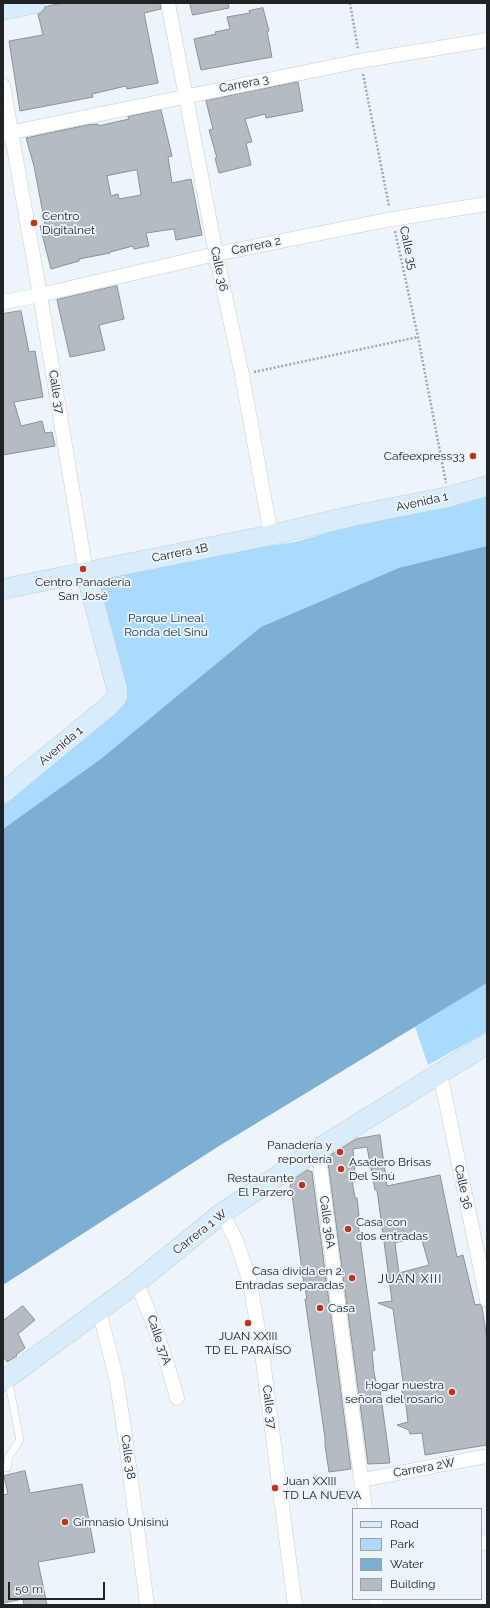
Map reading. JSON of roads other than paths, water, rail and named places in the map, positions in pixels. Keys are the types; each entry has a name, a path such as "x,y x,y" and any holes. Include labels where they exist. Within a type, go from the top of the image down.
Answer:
{"street":[{"path":"3,10 35,3"},
{"name":"Calle 36","path":"168,3 216,254 242,375 271,536"},
{"name":"Carrera 3","path":"8,133 360,60 487,40"},
{"name":"Calle 37","path":"3,86 8,133 40,295 86,572 117,689 117,696"},
{"name":"Carrera 2","path":"3,302 40,295 216,254 392,218 487,204"},
{"name":"Avenida 1","path":"357,515 448,497 487,486"},
{"name":"Carrera 1B","path":"3,589 271,536 357,515"},
{"name":"Avenida 1","path":"3,794 111,704 117,696"},
{"name":"Carrera 1 W","path":"5,1380 136,1283 222,1213 318,1149 487,1044"},
{"name":"Calle 36","path":"440,1073 485,1282 487,1300"},
{"name":"Calle 36A","path":"318,1149 365,1508"},
{"name":"Calle 37","path":"222,1213 236,1240 250,1282 263,1361 295,1605"},
{"name":"Calle 37A","path":"136,1283 149,1308 163,1348 177,1398"},
{"name":"Calle 38","path":"99,1310 116,1377 148,1605"},
{"name":"Carrera 2W","path":"362,1480 487,1456"}],"lane":[{"path":"5,1380 20,1440 9,1456 7,1468"}],"water":[{"path":"487,546 487,983 219,1146 3,1285 3,829 102,758 261,627 399,568"}],"place":[{"name":"Centro Digitalnet","path":"34,223"},
{"name":"Cafeexpress33","path":"473,456"},
{"name":"Centro Panaderia San José","path":"83,569"},
{"name":"Panadería y reportería","path":"340,1152"},
{"name":"Asadero Brisas Del Sinù","path":"341,1169"},
{"name":"Restaurante El Parzero","path":"302,1185"},
{"name":"Casa con dos entradas","path":"348,1229"},
{"name":"Casa divida en 2. Entradas separadas","path":"352,1278"},
{"name":"Casa","path":"320,1308"},
{"name":"JUAN XXIII TD EL PARAÍSO","path":"248,1323"},
{"name":"Hogar nuestra señora del rosario","path":"452,1392"},
{"name":"Juan XXIII TD LA NUEVA","path":"275,1488"},
{"name":"Gimnasio Unisinú","path":"65,1522"}],"district":[{"name":"JUAN XIII","path":"410,1279"}],"park label":[{"name":"Parque Lineal Ronda del Sinú","path":"166,625"}]}
